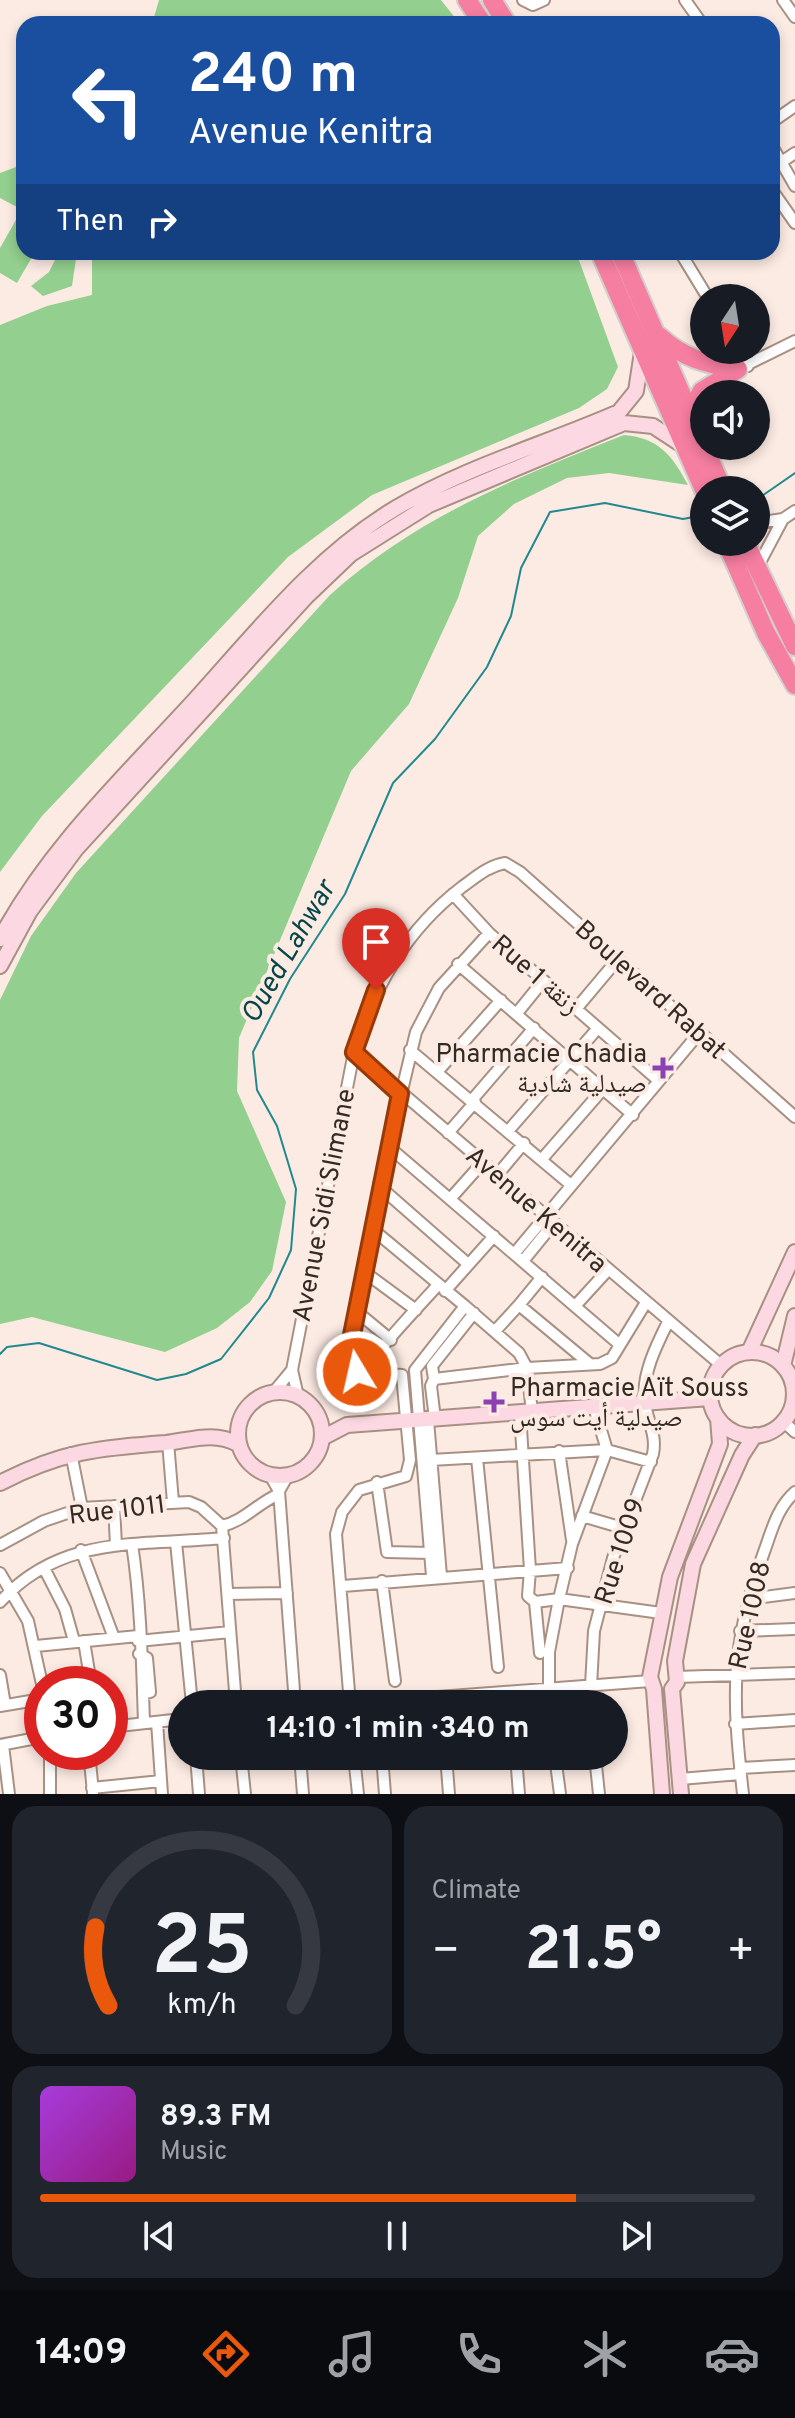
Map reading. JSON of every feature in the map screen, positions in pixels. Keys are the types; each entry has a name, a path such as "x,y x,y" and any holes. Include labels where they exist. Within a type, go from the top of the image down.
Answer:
{"highway":[{"path":"603,260 686,448 707,476"},
{"path":"623,260 689,414 712,476"},
{"path":"654,331 685,357 690,357"},
{"path":"689,414 702,391 738,364"},
{"path":"737,556 795,646"},
{"path":"746,556 748,571 795,685"},
{"path":"748,571 768,581 795,632"},
{"path":"748,571 740,587 770,656 795,699"}],"street":[{"path":"523,0 533,5 544,0"},
{"path":"783,0 795,17"},
{"path":"783,161 795,153"},
{"path":"780,157 795,186"},
{"path":"780,201 795,223"},
{"path":"685,260 699,284"},
{"path":"770,351 795,341"},
{"path":"0,939 19,904 65,842 319,565 369,525 423,493 619,412 636,391 641,348"},
{"path":"0,966 30,911 76,849 306,597 351,554 429,505 624,423 653,426 686,448"},
{"path":"748,571 783,519 795,511"},
{"path":"770,521 783,519"},
{"name":"Avenue Sidi Slimane","path":"298,1396 292,1370 354,1052 376,990 400,950 453,894 483,871 505,863"},
{"name":"Boulevard Rabat","path":"505,863 795,1117"},
{"name":"Rue 1 زنقة","path":"453,894 489,933 659,1081"},
{"path":"436,1576 431,1460 422,1420 402,1375 357,1372 349,1362 379,1186 410,1050 427,1006 458,964 489,933"},
{"path":"576,1009 618,959"},
{"path":"458,964 633,1115"},
{"path":"517,1013 543,981"},
{"path":"437,1072 501,1000"},
{"path":"448,1133 534,1028"},
{"path":"509,1130 598,1028"},
{"path":"518,1257 549,1220 571,1185 700,1032"},
{"path":"410,1050 571,1185"},
{"name":"Avenue Kenitra","path":"354,1052 645,1304 721,1365"},
{"path":"542,1159 604,1088"},
{"path":"498,1174 524,1143"},
{"path":"389,1147 620,1345"},
{"path":"451,1198 483,1162"},
{"path":"379,1186 468,1264"},
{"path":"371,1228 496,1330 519,1353 527,1368 523,1453 530,1570 528,1596 535,1602 540,1653"},
{"path":"378,1373 370,1360 416,1310 468,1264 494,1236"},
{"path":"749,1352 795,1252"},
{"path":"576,1305 608,1270"},
{"path":"363,1271 416,1310"},
{"path":"496,1330 542,1277"},
{"path":"434,1379 608,1361 645,1304"},
{"path":"519,1305 590,1364"},
{"path":"349,1690 338,1523 359,1490 407,1475 434,1379 432,1366 470,1310"},
{"path":"436,1576 430,1553 417,1365 470,1310"},
{"path":"356,1311 391,1340"},
{"path":"783,1366 795,1316"},
{"path":"644,1402 653,1355 668,1322"},
{"path":"662,1794 653,1680 661,1613 678,1550 720,1444 718,1418 710,1398 714,1375 721,1365 734,1356 749,1352 774,1358 783,1366 794,1393 789,1427 755,1435 728,1428 718,1418"},
{"name":"Avenue Sidi Slimane","path":"273,1393 292,1370"},
{"path":"212,1436 241,1416 250,1403 273,1393 298,1396 318,1416 347,1425 710,1398"},
{"name":"Rue 1009","path":"589,1690 594,1631 601,1604 623,1528 651,1462 655,1438 644,1402"},
{"path":"548,1689 551,1640 572,1544 607,1450 594,1407"},
{"path":"241,1416 238,1444 247,1462 270,1475 288,1475 306,1468 316,1457 322,1438 318,1416"},
{"path":"322,1438 347,1425"},
{"path":"755,1435 742,1455 698,1550 685,1592 674,1678 680,1787 740,1771 795,1765"},
{"path":"0,1483 38,1463 71,1453 212,1436 238,1444"},
{"path":"168,1442 173,1502"},
{"path":"431,1460 607,1450 651,1462"},
{"path":"559,1451 572,1544"},
{"path":"71,1453 82,1508"},
{"path":"477,1458 498,1667"},
{"path":"270,1475 279,1492 294,1690"},
{"path":"0,1602 12,1589 44,1568 81,1550 176,1542 223,1532 279,1492 288,1475"},
{"path":"377,1482 384,1548 392,1553 430,1553"},
{"name":"Rue 1008","path":"743,1794 733,1675 740,1631 748,1599 780,1510 795,1492"},
{"name":"Rue 1011","path":"0,1545 44,1521 82,1508 173,1502 196,1504 223,1532"},
{"path":"114,1506 116,1545"},
{"path":"582,1516 623,1528"},
{"path":"223,1532 235,1690"},
{"path":"176,1542 190,1690"},
{"path":"132,1544 140,1601 138,1638 144,1723"},
{"path":"81,1550 114,1638"},
{"path":"44,1568 79,1641 86,1666"},
{"path":"343,1586 436,1576 568,1568"},
{"path":"0,1573 12,1589 36,1646 39,1666"},
{"path":"382,1581 395,1681"},
{"path":"748,1599 794,1590"},
{"path":"228,1594 287,1593"},
{"path":"535,1602 559,1599 661,1613"},
{"path":"740,1631 795,1629"},
{"path":"36,1646 230,1632"},
{"path":"653,1680 661,1665 674,1678 795,1673"},
{"path":"0,1675 2,1706 24,1702"},
{"path":"653,1680 663,1692 674,1678"},
{"path":"536,1690 653,1680"},
{"path":"735,1724 795,1720"},
{"path":"128,1725 168,1721"},
{"path":"157,1722 162,1794"},
{"path":"5,1787 1,1745 24,1741"},
{"path":"50,1770 50,1794"},
{"path":"90,1770 92,1791 161,1781"},
{"path":"197,1770 199,1794"},
{"path":"242,1770 245,1794"},
{"path":"301,1770 303,1794"},
{"path":"355,1770 358,1794"},
{"path":"383,1770 385,1794"},
{"path":"447,1770 449,1794"},
{"path":"517,1770 519,1794"},
{"path":"557,1770 560,1794"},
{"path":"596,1770 599,1794"}],"green space":[{"path":"159,0 441,0 454,16 154,16"},
{"path":"16,167 16,206 0,198 0,173"},
{"path":"16,220 16,260 30,260 17,283 0,273 0,248"},
{"path":"55,260 76,260 72,286 43,296 31,286 49,272"},
{"path":"92,260 579,260 618,367 607,389 579,408 372,495 288,557 42,816 0,872 0,325 47,306 92,295"},
{"path":"624,435 647,440 663,450 688,485 609,473 567,478 514,504 478,536 458,598 409,704 351,771 239,1038 237,1091 286,1202 272,1271 250,1302 217,1328 165,1352 32,1317 0,1324 0,1000 31,936 76,873 330,595 363,567 433,521 470,502"}],"waterway":[{"name":"Oued Lahwar","path":"770,490 795,473"},
{"name":"Oued Lahwar","path":"0,1354 7,1347 39,1343 157,1380 186,1374 221,1359 269,1298 291,1250 296,1189 277,1126 257,1090 253,1052 290,979 345,894 393,783 435,739 487,667 511,616 521,568 550,512 605,503 683,519 690,518"}],"place":[{"name":"Pharmacie Chadia صيدلية شادية","path":"663,1068"},
{"name":"Pharmacie Aït Souss صيدلية أيت سوس","path":"494,1402"}],"route":[{"path":"357,1372 348,1355 379,1186 400,1094 354,1052 376,990"}]}
